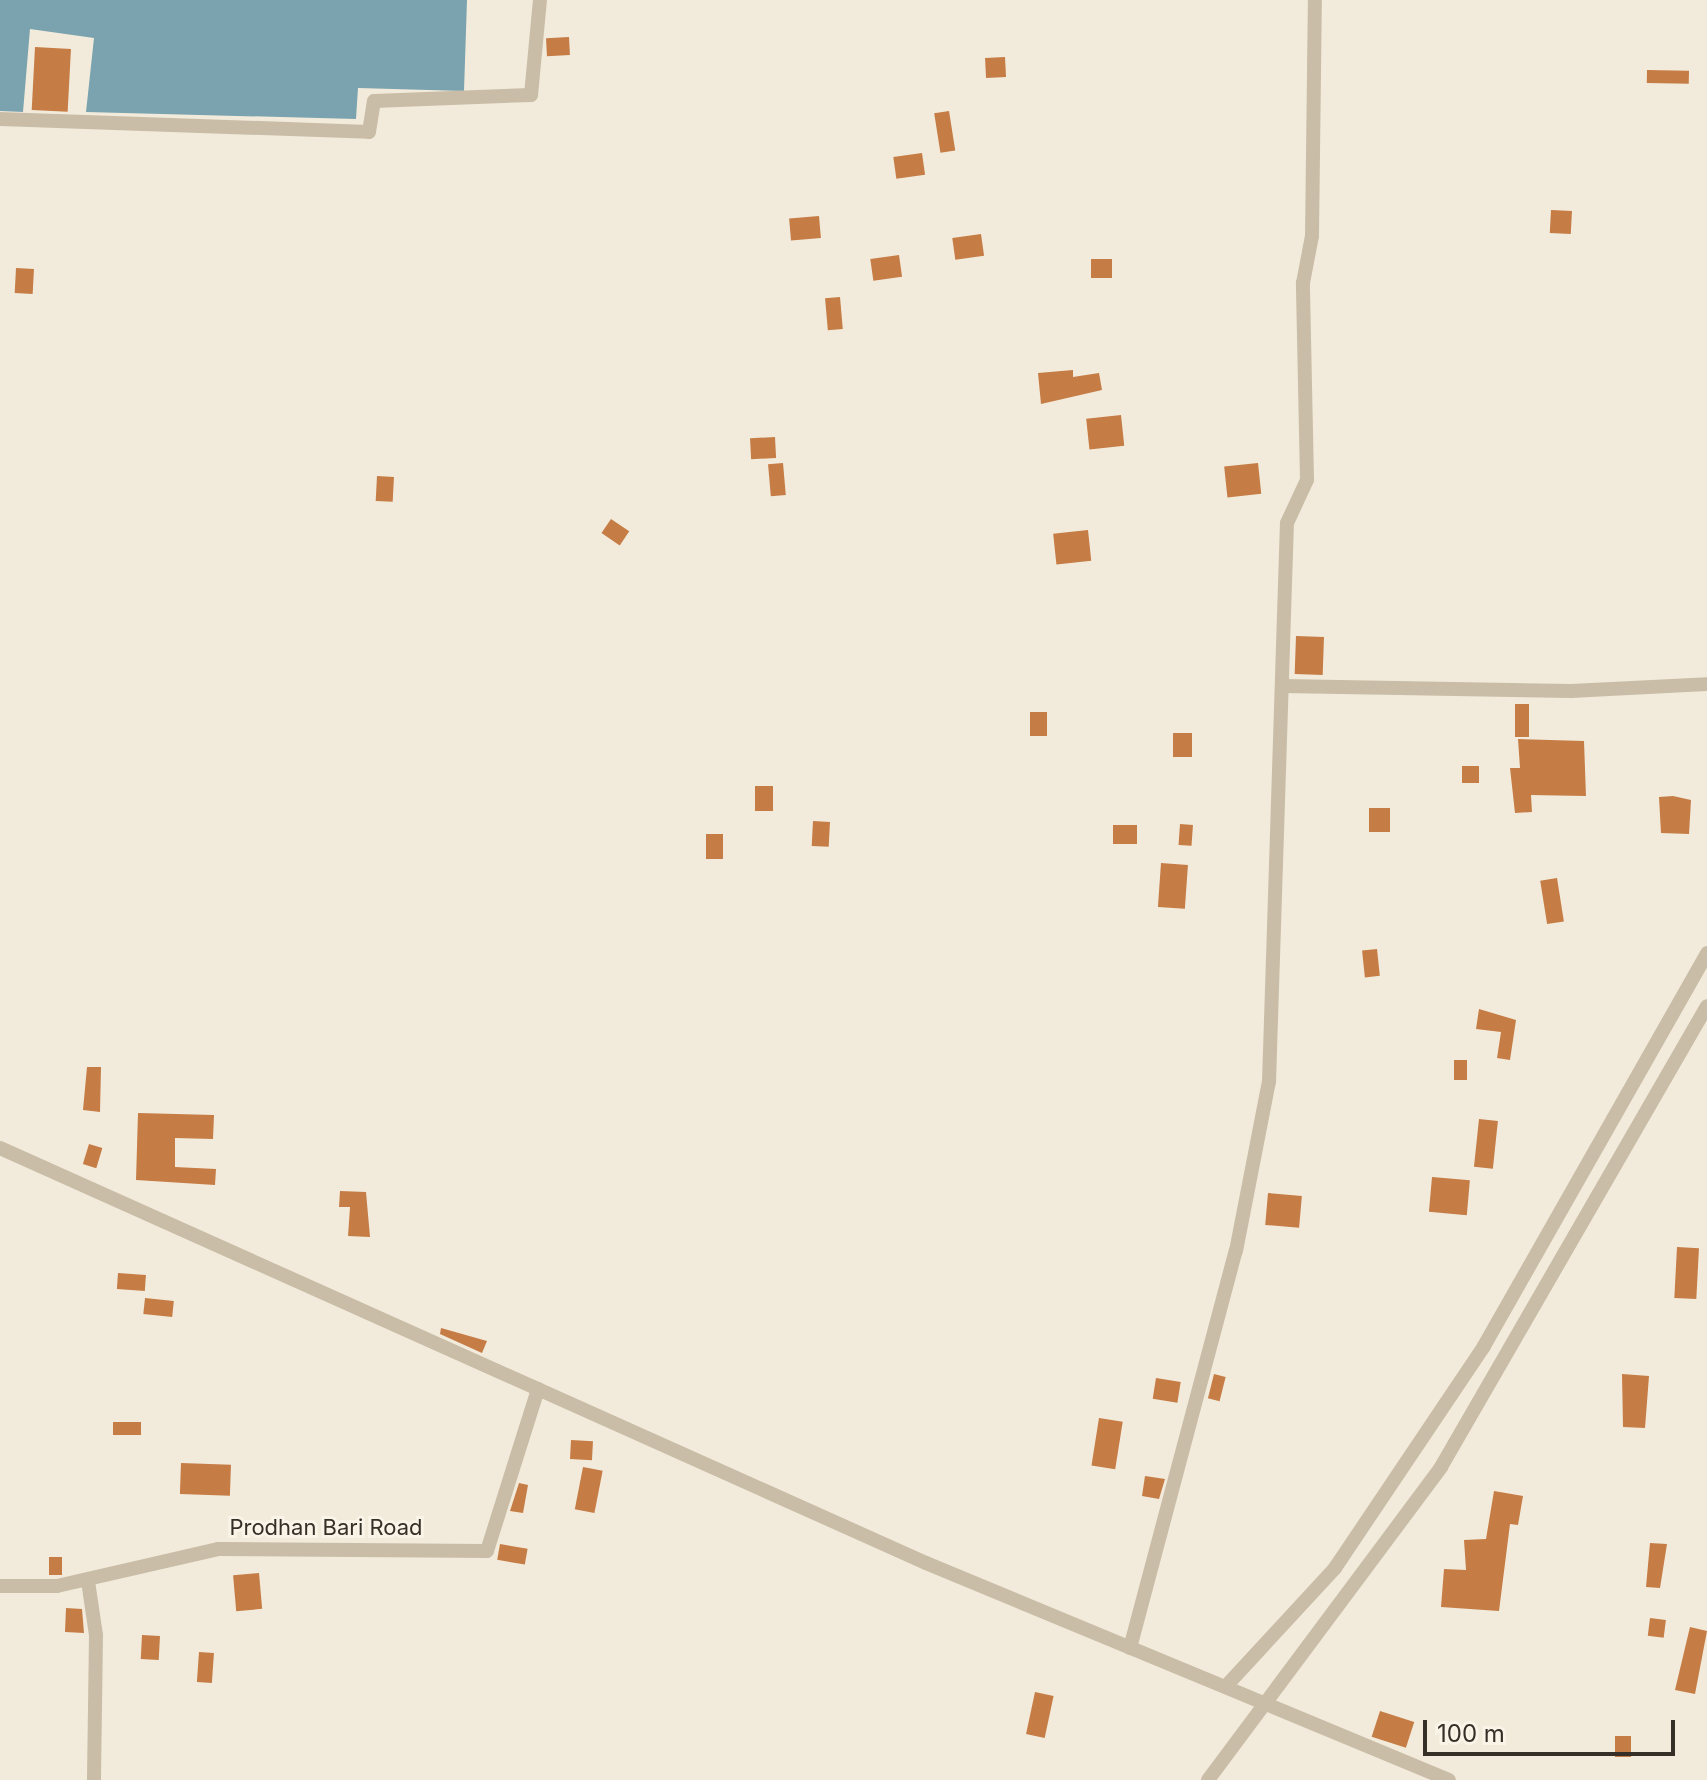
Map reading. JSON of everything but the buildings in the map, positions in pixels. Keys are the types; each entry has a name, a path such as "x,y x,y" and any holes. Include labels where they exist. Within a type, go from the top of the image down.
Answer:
{"street":[{"path":"0,119 369,132 374,101 531,95 540,0"},
{"path":"1130,1648 1263,1135 1279,946 1287,523 1307,480 1303,283 1312,236 1315,0"},
{"path":"1282,686 1571,691 1707,684"},
{"path":"1228,1684 1335,1568 1484,1346 1707,953"},
{"path":"1208,1780 1261,1704 1449,1455 1707,1006"},
{"path":"0,1148 538,1389 1130,1648 1228,1684 1261,1704 1449,1780"},
{"name":"Prodhan Bari Road","path":"0,1586 88,1581 218,1549 487,1551 538,1389"},
{"path":"88,1581 96,1635 94,1780"}],"water":[{"path":"0,0 467,0 464,91 358,88 356,119 86,112 94,38 30,29 23,112 0,111"}]}
